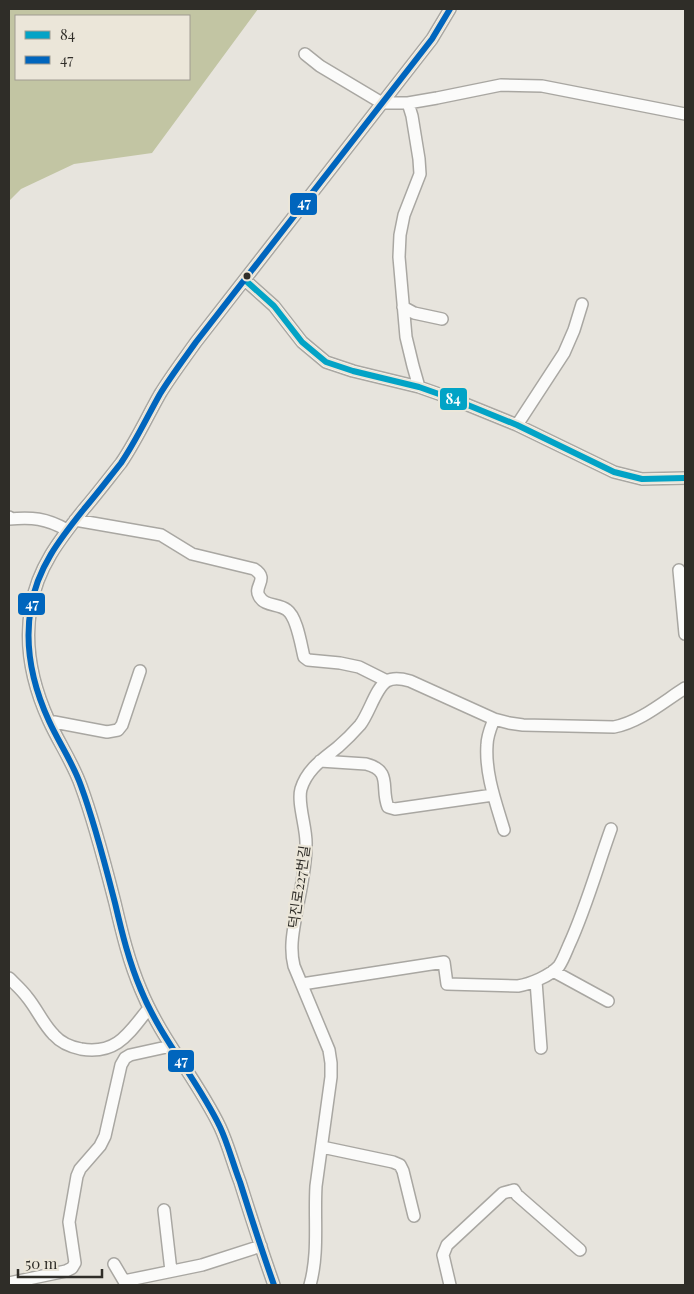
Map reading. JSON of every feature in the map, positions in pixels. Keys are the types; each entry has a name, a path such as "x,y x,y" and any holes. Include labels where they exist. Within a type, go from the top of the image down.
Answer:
{"street":[{"path":"274,1285 221,1129 199,1089 158,1026 135,976 90,810 74,770 49,721 32,672 29,641 30,609 40,575 56,545 129,452 160,394 175,371 432,38 450,9"},
{"path":"305,54 320,66 382,103 408,103 501,85 542,86 685,114"},
{"path":"408,103 412,116 420,174 404,215 400,235 399,257 406,337 419,388"},
{"path":"245,280 274,306 302,342 326,362 453,399 517,425 614,472 642,479 685,478"},
{"path":"517,425 564,353 582,304"},
{"path":"403,307 414,313 442,319"},
{"path":"9,518 40,518 67,530"},
{"path":"75,520 161,535 192,554 254,569 259,572 262,578 258,592 260,598 266,603 285,608 290,612 294,619 304,657 308,660 359,667 386,681 392,679 410,681 494,719 522,725 614,727 636,720 685,688"},
{"path":"679,570 685,634"},
{"path":"49,721 107,732 118,730 122,725 140,671"},
{"name":"덕진로227번길","path":"310,1285 314,1270 315,1203 330,1090 331,1063 324,1036 294,966 292,955 291,946 302,884 306,845 300,792 306,777 320,761 348,737 365,719 386,681"},
{"path":"494,719 489,732 487,756 493,795 504,830"},
{"path":"320,761 366,764 379,769 383,774 388,807 395,809 493,795"},
{"path":"302,984 444,962 447,984 518,986 536,981 560,965 577,927 611,829"},
{"path":"553,971 608,1001"},
{"path":"9,978 27,996 54,1036 69,1046 98,1050 114,1046 130,1033 149,1008"},
{"path":"536,981 541,1048"},
{"path":"9,1283 66,1271 72,1268 75,1263 69,1222 77,1176 80,1168 100,1146 105,1136 121,1065 125,1058 130,1055 171,1046"},
{"path":"322,1147 400,1165 414,1216"},
{"path":"450,1285 443,1255 447,1245 503,1193 508,1191 514,1190 517,1195 580,1250"},
{"path":"164,1210 171,1271"},
{"path":"114,1264 124,1281 202,1264 261,1246"}],"green space":[{"path":"9,9 258,9 152,153 74,164 21,189 9,201"}],"transit line":[{"name":"47","path":"274,1285 226,1140 211,1109 149,1008 133,969 100,844 86,800 74,769 43,708 34,680 29,651 31,607 38,579 51,555 66,531 121,463 173,374 432,39 450,9"},
{"name":"84","path":"245,280 274,306 302,342 326,362 353,371 419,387 453,399 517,425 614,472 642,479 685,478"}]}
